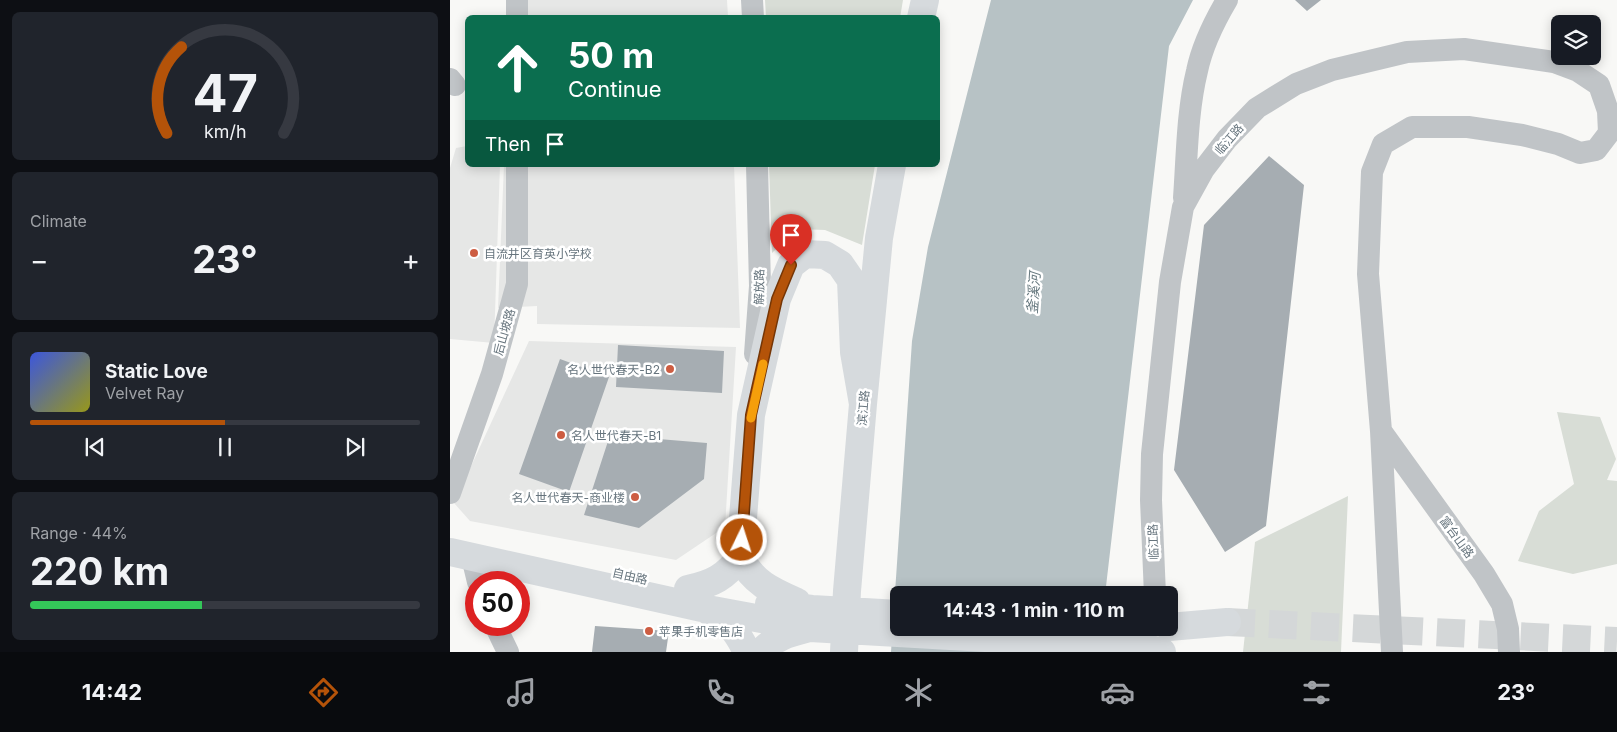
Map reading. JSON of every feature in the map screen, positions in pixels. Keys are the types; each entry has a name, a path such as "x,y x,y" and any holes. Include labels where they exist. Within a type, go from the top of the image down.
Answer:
{"main road":[{"path":"922,15 925,0"},
{"name":"滨江路","path":"844,652 847,591 879,238 892,167"},
{"path":"751,415 777,299 791,265 806,254 825,255 840,264 851,280 854,352 863,404"},
{"name":"解放路","path":"740,558 751,415"},
{"name":"自由路","path":"450,535 695,598"},
{"path":"747,652 740,638 728,623 695,598 705,585 731,570 740,558 746,570 756,580 811,618 890,622"},
{"name":"自由路","path":"467,564 695,598 762,603 811,618"},
{"path":"761,652 772,641 811,618 890,614"},
{"path":"1178,626 1227,622"}],"street":[{"path":"517,0 517,15"},
{"path":"752,0 753,15"},
{"path":"1183,207 1196,72 1207,40 1227,0"},
{"name":"临江路","path":"1155,586 1152,454 1170,282 1183,207 1204,169 1227,139 1257,108 1296,84 1332,70 1407,52 1464,49 1554,62 1578,71 1599,85 1608,111 1609,133 1596,150 1580,152 1522,135 1468,127 1412,127 1383,144 1372,172 1368,274 1381,431"},
{"name":"后山坡路","path":"450,493 492,374 517,284 517,167"},
{"name":"解放路","path":"751,415 760,286 757,167"},
{"path":"1381,431 1392,652"},
{"name":"富台山路","path":"1381,431 1484,574 1502,604 1508,629 1509,652"},
{"path":"501,636 508,652"}],"shaded area":[{"path":"506,0 727,0 728,15 506,15"},
{"path":"765,0 903,0 900,15 766,15"},
{"name":"自流井区育英小学校","path":"465,146 465,167 500,167 494,343 450,339 450,168 456,148"},
{"path":"504,167 734,167 740,328 537,324 537,306 498,308"},
{"path":"769,167 875,167 862,245 825,230 797,229 772,253"},
{"path":"529,341 736,347 725,527 676,560 470,521 454,503"},
{"path":"1557,412 1600,417 1616,459 1607,480 1617,481 1617,564 1573,574 1518,561 1539,511 1574,484"},
{"path":"1348,496 1341,652 1243,652 1255,542"}],"water":[{"name":"釜溪河","path":"991,0 1193,0 1169,46 1106,586 895,586 912,341 928,247"},
{"path":"892,636 1101,636 1099,652 891,652"}],"building":[{"path":"1295,0 1321,0 1307,11"},
{"path":"1269,156 1304,185 1266,526 1225,552 1174,470 1204,225"},
{"name":"名人世代春天-B2","path":"618,345 724,351 722,393 616,387"},
{"name":"名人世代春天-B1","path":"560,359 609,377 569,492 519,474"},
{"name":"名人世代春天-商业楼","path":"610,435 707,443 704,479 639,528 584,515"},
{"path":"595,626 669,631 666,652 592,652"}],"tunnel":[{"path":"1227,622 1617,641"}],"slow traffic":[{"path":"751,418 763,364"}],"place":[{"name":"自流井区育英小学校","path":"474,253"},
{"name":"名人世代春天-B2","path":"670,369"},
{"name":"名人世代春天-B1","path":"561,435"},
{"name":"名人世代春天-商业楼","path":"635,497"},
{"name":"苹果手机零售店","path":"649,631"}],"route":[{"path":"742,540 751,415 777,299 791,265"}]}
